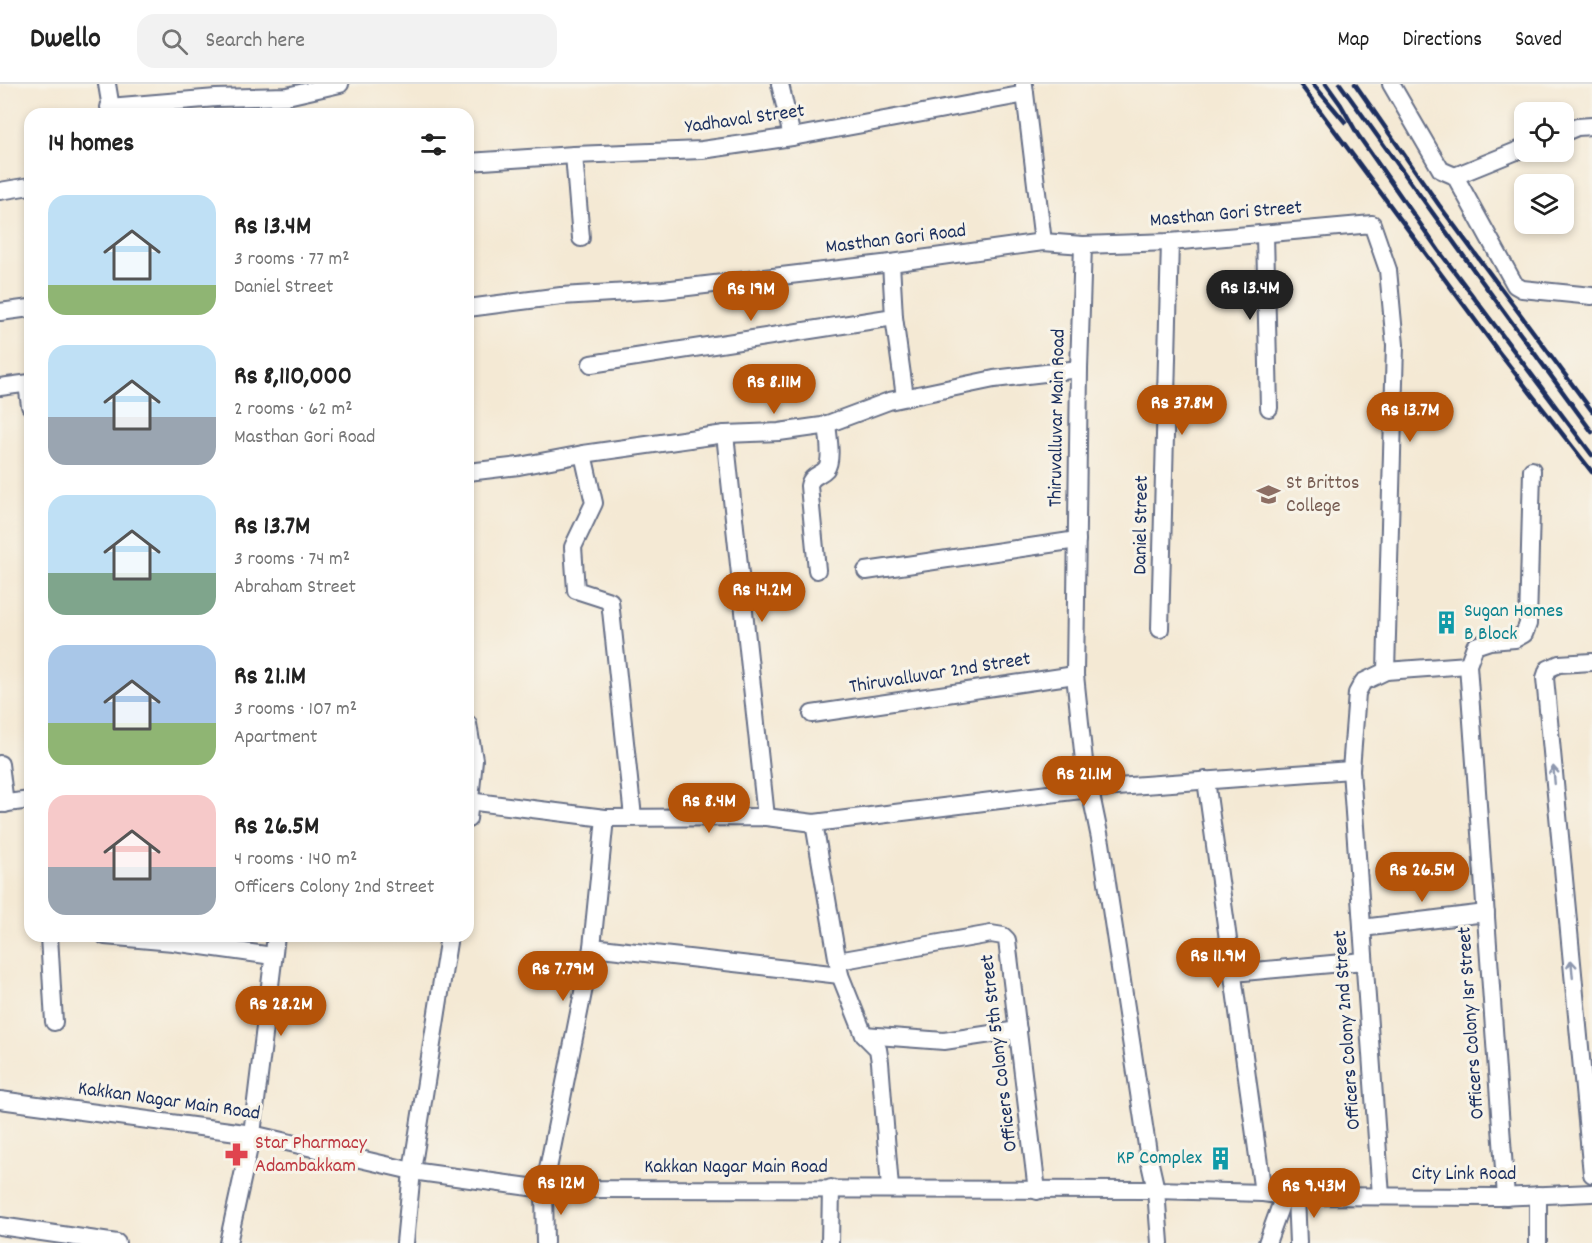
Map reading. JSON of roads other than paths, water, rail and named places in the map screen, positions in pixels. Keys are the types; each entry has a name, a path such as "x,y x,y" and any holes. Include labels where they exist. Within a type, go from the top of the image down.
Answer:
{"street":[{"path":"107,84 111,108"},
{"path":"128,108 216,98 287,96 340,84"},
{"path":"780,84 792,136"},
{"path":"1391,84 1441,170 1455,176 1499,258 1518,287 1592,296"},
{"path":"1024,89 1043,242 1083,245"},
{"name":"Yadhaval Street","path":"474,162 702,150 792,136 1024,89"},
{"path":"1574,128 1592,126"},
{"path":"1455,176 1514,152"},
{"path":"574,155 581,238"},
{"path":"0,191 24,187"},
{"name":"Masthan Gori Street","path":"1083,245 1170,242 1372,224 1388,270 1395,345 1386,671"},
{"path":"1265,234 1269,408"},
{"name":"Masthan Gori Road","path":"474,307 561,296 663,290 1043,242"},
{"name":"Daniel Street","path":"1160,629 1170,242"},
{"name":"Thiruvalluvar Main Road","path":"1083,245 1075,675 1084,761 1101,843 1149,1159 1156,1190 1160,1243"},
{"path":"891,263 894,317 906,397"},
{"path":"0,312 24,309"},
{"path":"591,364 894,317"},
{"path":"474,471 724,434 779,432 822,426 889,400 994,380 1079,369"},
{"path":"0,387 24,384"},
{"path":"817,570 808,486 814,476 826,469 829,461 827,424"},
{"path":"724,434 766,817"},
{"path":"583,454 594,503 573,547 576,590 610,601 633,817"},
{"path":"1468,665 1475,646 1490,641 1515,639 1524,634 1528,624 1532,470"},
{"path":"866,571 1077,540"},
{"path":"1592,662 1559,664 1548,669 1545,678 1592,1174"},
{"name":"Officers Colony 2nd Street","path":"1381,1196 1351,770 1357,693 1363,682 1386,671 1468,665"},
{"name":"Officers Colony 1sr Street","path":"1468,665 1506,1197"},
{"name":"Thiruvalluvar 2nd Street","path":"812,714 1075,675"},
{"path":"0,764 3,804 24,801"},
{"path":"474,802 605,818 766,817 814,823 1089,789 1351,770"},
{"path":"1206,780 1263,1193"},
{"path":"545,1243 544,1189 592,947 605,818"},
{"path":"814,823 839,968 864,1035 878,1049 890,1188"},
{"path":"1362,928 1485,914"},
{"name":"Officers Colony 5th Street","path":"839,968 991,934 1003,936 1007,940 1037,1191"},
{"path":"49,942 54,1022"},
{"path":"191,942 273,956"},
{"path":"228,1243 252,1134 275,942"},
{"path":"405,1243 412,1171 448,942"},
{"path":"592,947 839,968"},
{"path":"1233,974 1364,961"},
{"path":"864,1035 944,1041 1018,1030"},
{"name":"Kakkan Nagar Main Road","path":"0,1100 252,1134 412,1171 544,1189 1156,1190"},
{"path":"830,1243 831,1188"},
{"name":"City Link Road","path":"1156,1190 1290,1196 1506,1197 1592,1193"},
{"path":"1538,1195 1538,1243"},
{"path":"1267,1243 1290,1196"},
{"path":"1290,1196 1298,1243"},
{"path":"0,1226 117,1243"}],"railway":[{"path":"1300,84 1501,355 1592,472"},
{"path":"1313,84 1345,122"},
{"path":"1326,84 1358,135 1439,251 1592,455"},
{"path":"1340,84 1592,432"},
{"path":"1355,84 1439,205 1592,411"}],"place":[{"name":"St Brittos College","path":"1268,495"},
{"name":"Sugan Homes B Block","path":"1446,623"},
{"name":"Star Pharmacy Adambakkam","path":"237,1155"},
{"name":"KP Complex","path":"1220,1159"}]}
